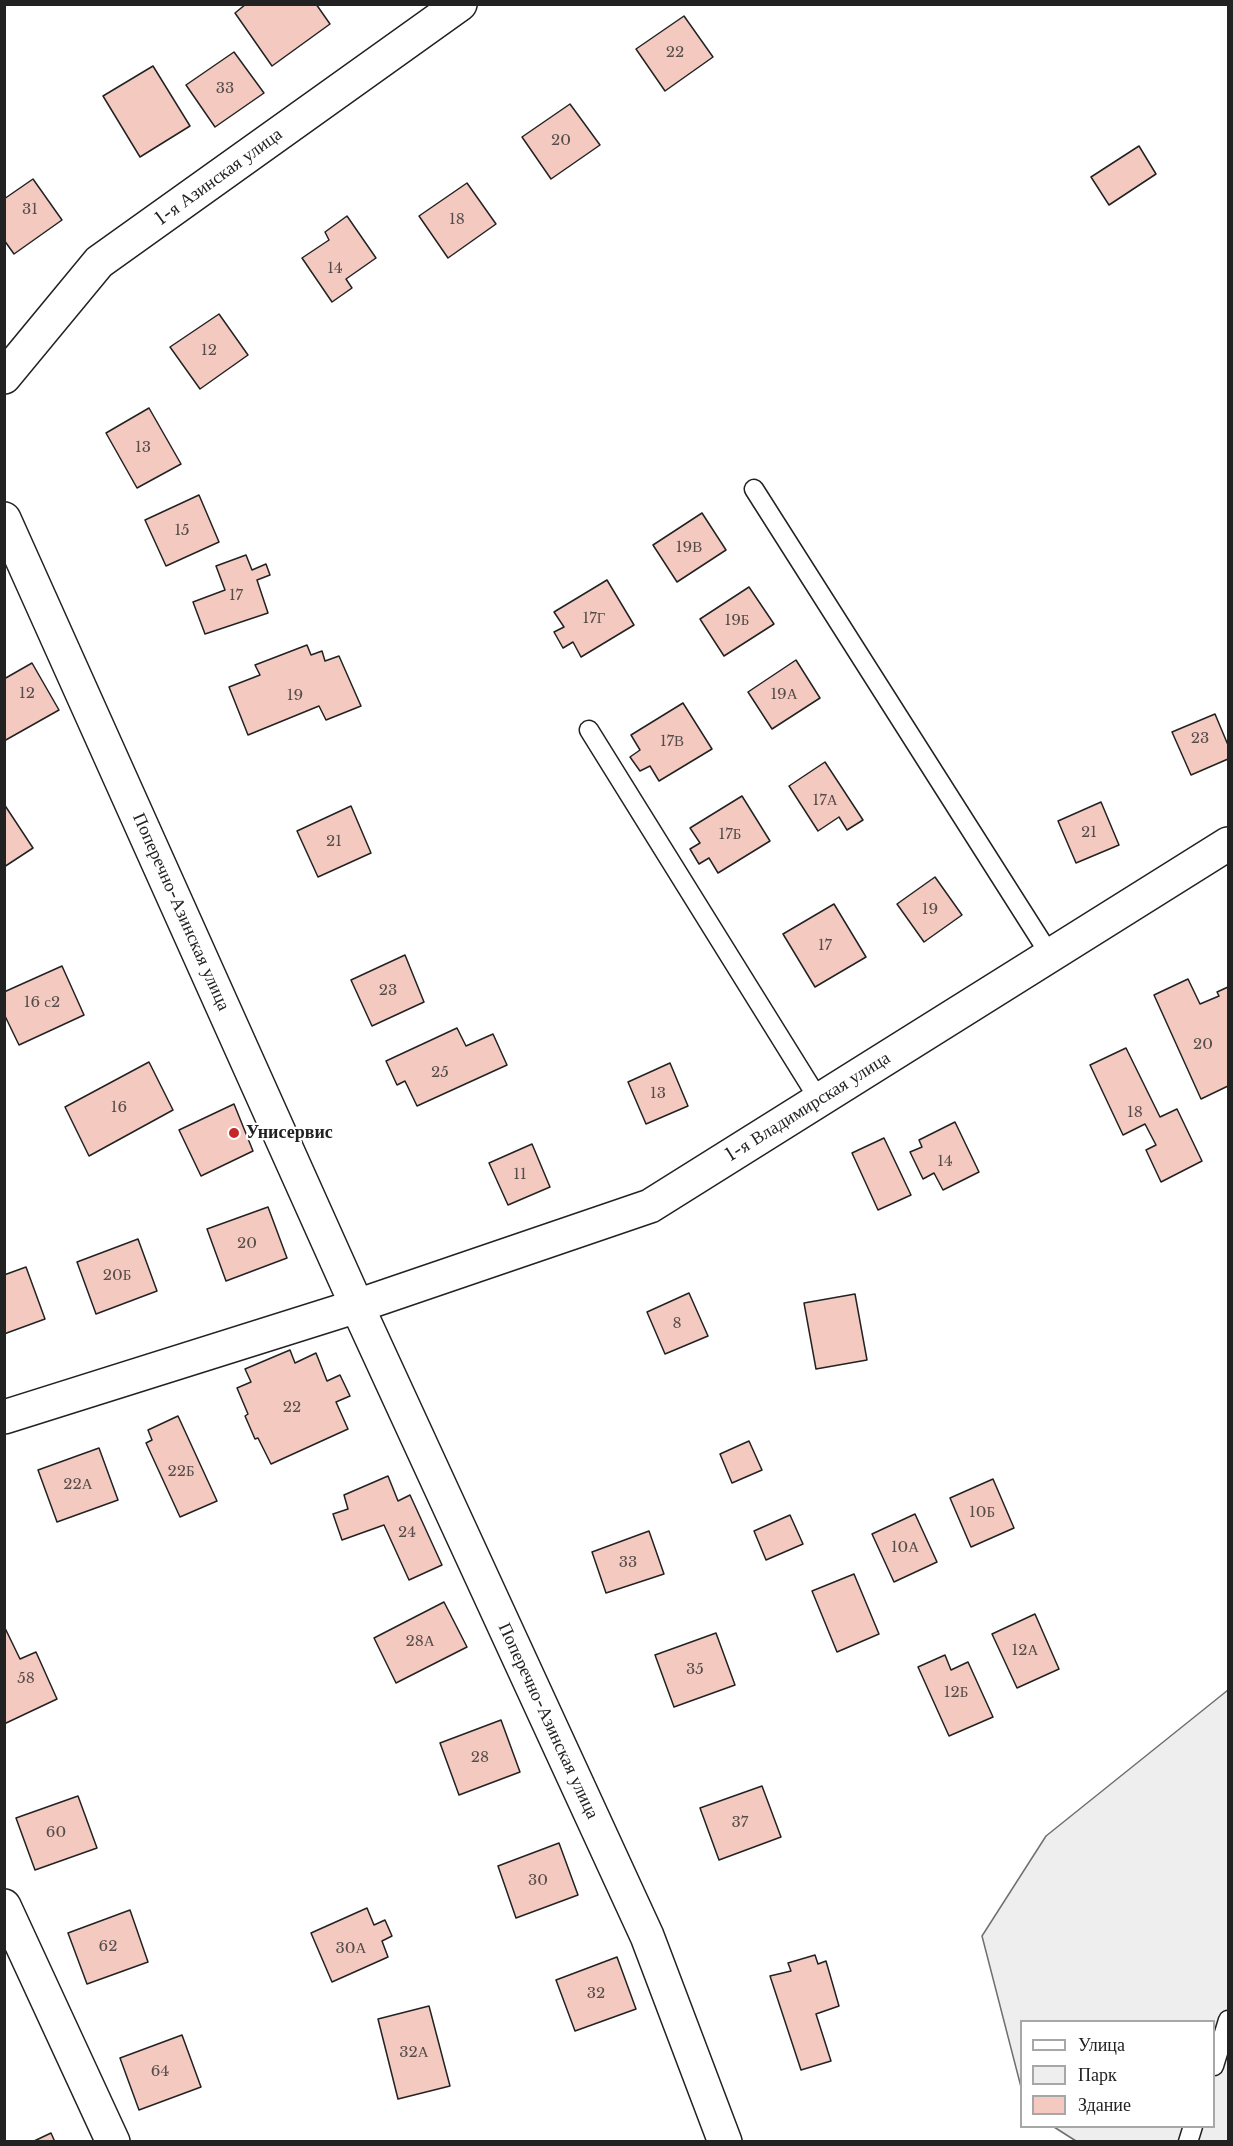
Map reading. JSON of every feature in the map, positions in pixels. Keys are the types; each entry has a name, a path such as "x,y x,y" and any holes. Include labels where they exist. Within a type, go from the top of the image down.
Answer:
{"street":[{"name":"1-я Азинская улица","path":"4,377 99,262 460,4"},
{"name":"Поперечно-Азинская улица","path":"4,519 357,1306 647,1936 725,2142"},
{"name":"1-я Владимирская улица","path":"357,1306 650,1206 1228,844"},
{"path":"4,1417 357,1306"},
{"path":"4,1906 113,2142"}],"lane":[{"path":"754,489 1050,955"},
{"path":"588,730 819,1100"},
{"path":"1215,2063 1228,2020"}],"green space":[{"path":"1228,1690 1228,2141 1076,2141 1056,2128 1215,2128 1215,2020 1020,2020 1020,2083 982,1936 1046,1836"}],"building":[{"path":"246,4 316,4 330,24 272,66 235,13"},
{"path":"684,16 713,57 665,91 636,49"},
{"path":"234,52 264,93 215,127 186,85"},
{"path":"153,66 190,126 140,157 103,96"},
{"path":"570,104 600,145 551,179 522,137"},
{"path":"1139,146 1156,174 1109,205 1091,177"},
{"path":"33,179 62,220 14,254 4,240 4,199"},
{"path":"467,183 496,224 448,258 419,216"},
{"path":"347,216 376,258 346,279 352,288 332,302 302,258 329,240 325,232"},
{"path":"219,314 248,355 200,389 170,347"},
{"path":"149,408 181,464 137,488 106,433"},
{"path":"199,495 219,542 166,566 145,520"},
{"path":"702,513 726,550 677,582 653,545"},
{"path":"246,555 252,570 266,564 270,575 257,580 268,613 205,634 193,602 225,590 216,566"},
{"path":"607,580 634,625 581,657 573,642 563,648 554,632 564,627 554,612"},
{"path":"749,587 774,624 724,656 700,619"},
{"path":"307,645 311,655 322,651 325,661 339,656 361,706 326,720 319,706 248,735 229,687 260,675 255,665"},
{"path":"796,660 820,698 772,729 748,692"},
{"path":"32,663 59,710 4,741 4,679"},
{"path":"683,703 712,749 659,781 650,766 640,771 630,757 640,750 631,735"},
{"path":"1215,714 1228,745 1228,759 1191,775 1172,732"},
{"path":"825,762 863,820 847,830 839,817 818,831 789,786"},
{"path":"742,796 770,841 718,873 709,858 699,864 690,849 700,843 690,828"},
{"path":"1101,802 1119,845 1076,863 1058,821"},
{"path":"4,804 33,848 4,867"},
{"path":"351,806 371,853 318,877 297,831"},
{"path":"935,877 962,915 924,942 897,904"},
{"path":"834,904 866,957 815,987 783,934"},
{"path":"405,955 424,1002 372,1026 351,980"},
{"path":"62,966 84,1015 19,1045 4,1014 4,992"},
{"path":"1188,979 1200,1004 1219,996 1217,992 1228,987 1228,1086 1201,1099 1154,995"},
{"path":"457,1028 466,1046 493,1034 507,1065 417,1106 405,1081 397,1085 386,1061"},
{"path":"1126,1048 1160,1117 1177,1109 1202,1161 1161,1182 1146,1150 1156,1145 1145,1124 1123,1135 1090,1065"},
{"path":"149,1062 173,1110 89,1156 65,1107"},
{"path":"670,1063 688,1106 646,1124 628,1082"},
{"path":"234,1104 253,1151 201,1176 179,1130"},
{"path":"955,1122 979,1172 943,1190 934,1173 923,1179 910,1152 922,1147 919,1140"},
{"path":"884,1138 911,1195 878,1210 852,1153"},
{"path":"532,1144 550,1187 508,1205 489,1163"},
{"path":"268,1207 287,1258 226,1281 207,1229"},
{"path":"138,1239 157,1291 96,1314 77,1262"},
{"path":"26,1267 45,1319 4,1334 4,1275"},
{"path":"689,1293 708,1336 665,1354 647,1312"},
{"path":"855,1294 867,1360 816,1369 804,1303"},
{"path":"290,1350 295,1363 316,1353 327,1381 340,1375 350,1396 336,1402 348,1429 271,1464 258,1438 255,1439 237,1388 251,1382 245,1369"},
{"path":"178,1416 217,1501 180,1517 146,1443 152,1440 148,1430"},
{"path":"749,1441 762,1470 732,1483 720,1454"},
{"path":"99,1448 118,1500 57,1522 38,1470"},
{"path":"388,1476 398,1501 410,1495 442,1565 409,1580 384,1525 342,1540 333,1514 348,1509 344,1495"},
{"path":"993,1479 1014,1528 971,1547 950,1498"},
{"path":"915,1514 937,1562 894,1582 872,1534"},
{"path":"790,1515 803,1544 766,1560 754,1531"},
{"path":"649,1531 664,1574 606,1593 592,1552"},
{"path":"854,1574 879,1634 837,1652 812,1591"},
{"path":"444,1602 467,1647 396,1683 374,1638"},
{"path":"1035,1614 1059,1669 1017,1688 992,1634"},
{"path":"4,1626 20,1659 36,1652 57,1699 4,1724"},
{"path":"716,1633 735,1685 674,1707 655,1655"},
{"path":"945,1655 951,1670 968,1662 993,1717 949,1736 918,1667"},
{"path":"501,1720 520,1772 459,1795 440,1743"},
{"path":"762,1786 781,1837 719,1860 700,1808"},
{"path":"78,1796 97,1848 35,1870 16,1818"},
{"path":"559,1843 578,1895 516,1918 498,1866"},
{"path":"367,1908 374,1925 385,1920 392,1936 382,1941 388,1957 332,1982 311,1933"},
{"path":"130,1910 148,1962 87,1984 68,1933"},
{"path":"815,1955 818,1964 826,1961 839,2006 816,2014 831,2061 801,2070 770,1976 791,1971 788,1963"},
{"path":"617,1957 636,2009 575,2031 556,1980"},
{"path":"429,2006 450,2086 398,2099 378,2019"},
{"path":"182,2035 201,2087 139,2110 120,2058"},
{"path":"51,2133 55,2142 32,2142"}],"place":[{"name":"Унисервис","path":"234,1133"}]}
